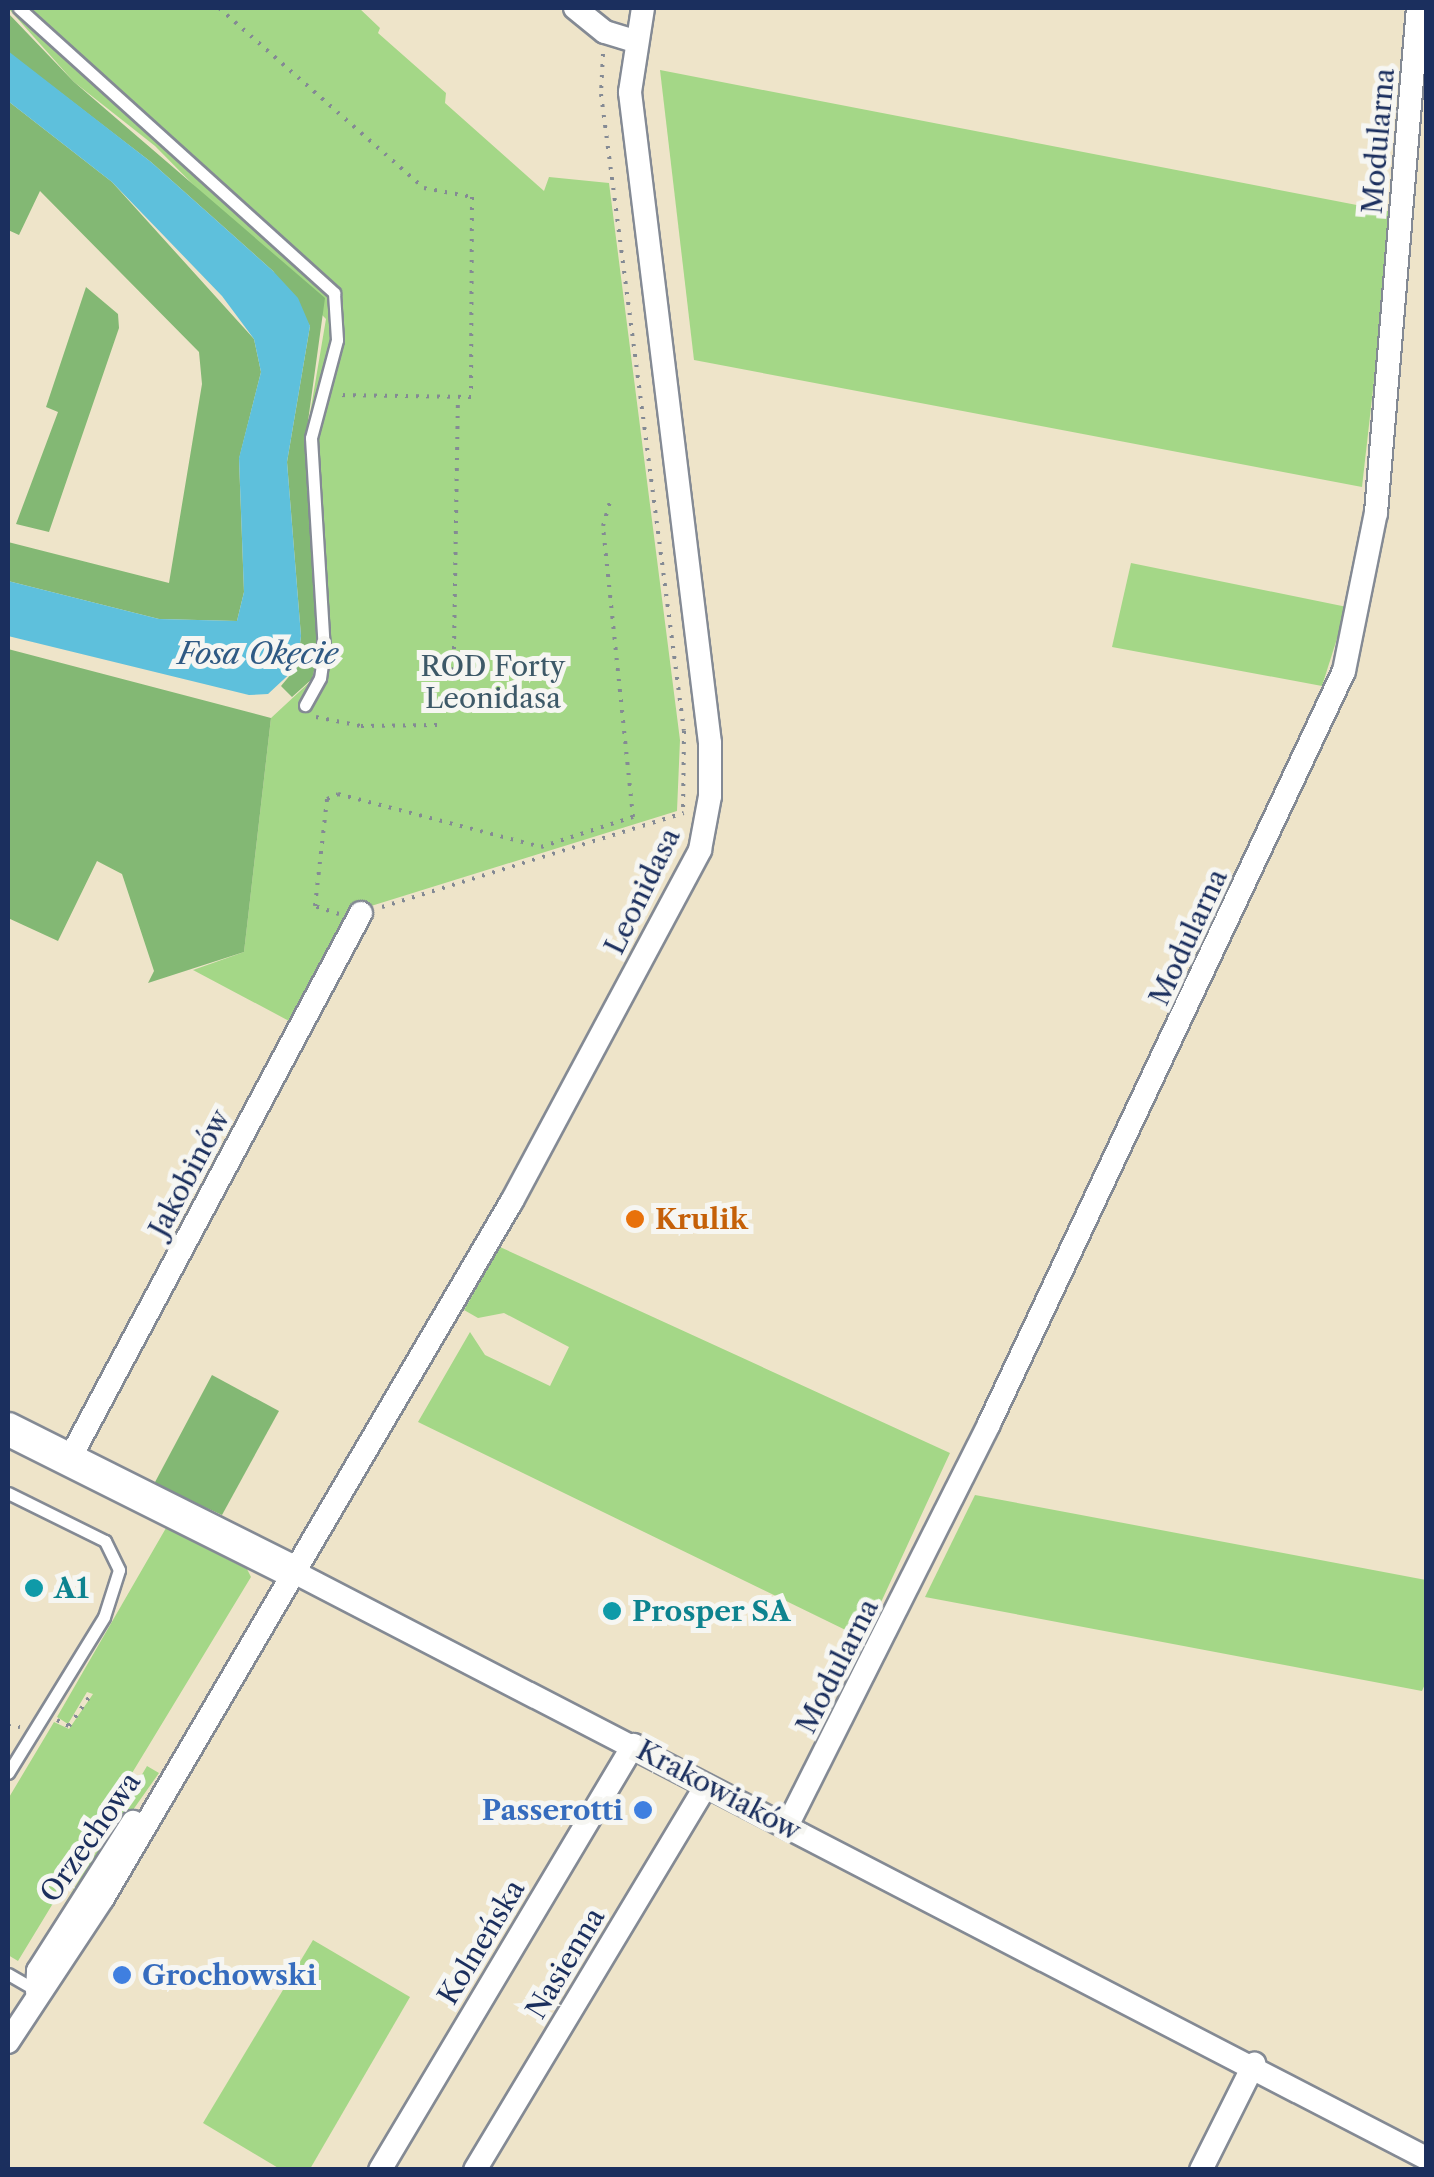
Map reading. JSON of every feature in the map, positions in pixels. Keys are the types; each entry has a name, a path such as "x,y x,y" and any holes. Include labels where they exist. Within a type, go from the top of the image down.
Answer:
{"street":[{"path":"575,8 604,32 634,41"},
{"name":"Leonidasa","path":"292,1570 546,1141 686,884 708,813 706,694 636,149 634,41 643,8"},
{"name":"Modularna","path":"787,1826 997,1408 1344,671 1376,513 1418,8"},
{"name":"Jakobinów","path":"69,1460 355,915"},
{"name":"Krakowiaków","path":"8,1429 292,1570 633,1745 705,1787 1254,2064 1426,2158"},
{"name":"Orzechowa","path":"8,2042 37,1991 38,1971 97,1872 173,1772 292,1570"},
{"name":"Kolneńska","path":"380,2170 633,1745"},
{"name":"Nasienna","path":"476,2170 705,1787"},
{"path":"1201,2170 1254,2064"}],"lane":[{"path":"19,8 334,294 338,340 311,438 324,650 308,701"},
{"path":"8,1493 105,1541 120,1570 104,1617 8,1774"},
{"path":"8,1974 37,1991"}],"path":[{"path":"218,8 424,188 472,197 471,397 325,392"},
{"path":"604,32 601,94 684,731 683,814"},
{"path":"453,712 458,397"},
{"path":"610,502 603,526 632,817 541,847 338,794 327,800 314,906 355,915 683,814 708,813"},
{"path":"308,701 310,715 361,726 436,725"},
{"path":"60,1722 69,1726 92,1693"}],"green space":[{"name":"ROD Forty Leonidasa","path":"8,8 359,8 380,28 378,33 446,93 445,103 544,191 549,177 609,183 680,740 677,811 355,911 291,1022 193,970 244,952 271,718 312,680 318,655 305,443 326,319 155,146 74,82"},
{"path":"8,13 74,82 325,298 305,443 318,655 312,679 292,697 281,686 297,667 301,636 287,462 310,326 273,271 151,162 9,53"},
{"path":"660,70 1393,212 1362,487 694,360"},
{"path":"8,101 112,182 254,339 261,372 239,459 244,592 237,621 159,619 8,581 8,542 169,583 202,384 199,352 40,191 19,235 8,230"},
{"path":"86,287 118,314 119,328 49,532 16,524 58,412 46,407"},
{"path":"1131,563 1347,607 1322,686 1112,647"},
{"path":"8,649 271,718 244,952 148,983 154,971 122,874 97,861 58,941 8,918"},
{"path":"500,1247 950,1453 864,1639 418,1422 470,1332 485,1355 550,1386 569,1347 504,1313 478,1318 464,1310"},
{"path":"212,1375 279,1411 222,1515 154,1484"},
{"path":"975,1495 1426,1580 1426,1682 1422,1691 925,1597"},
{"path":"166,1528 247,1569 251,1577 18,1961 8,1955 8,1799 54,1722 69,1729 93,1694 87,1692 68,1724 57,1717"},
{"path":"147,1766 159,1773 52,1925 102,1842"},
{"path":"313,1940 410,1997 310,2169 280,2169 203,2123"}],"water":[{"name":"Fosa Okęcie","path":"8,51 151,162 273,271 298,298 310,326 287,462 301,636 297,667 268,694 249,695 8,636 8,581 159,619 237,621 244,592 239,458 261,372 254,339 222,296 112,182 8,101"}],"place":[{"name":"Krulik","path":"635,1219"},
{"name":"A1","path":"34,1588"},
{"name":"Prosper SA","path":"612,1611"},
{"name":"Passerotti","path":"643,1810"},
{"name":"Grochowski","path":"122,1975"}]}
